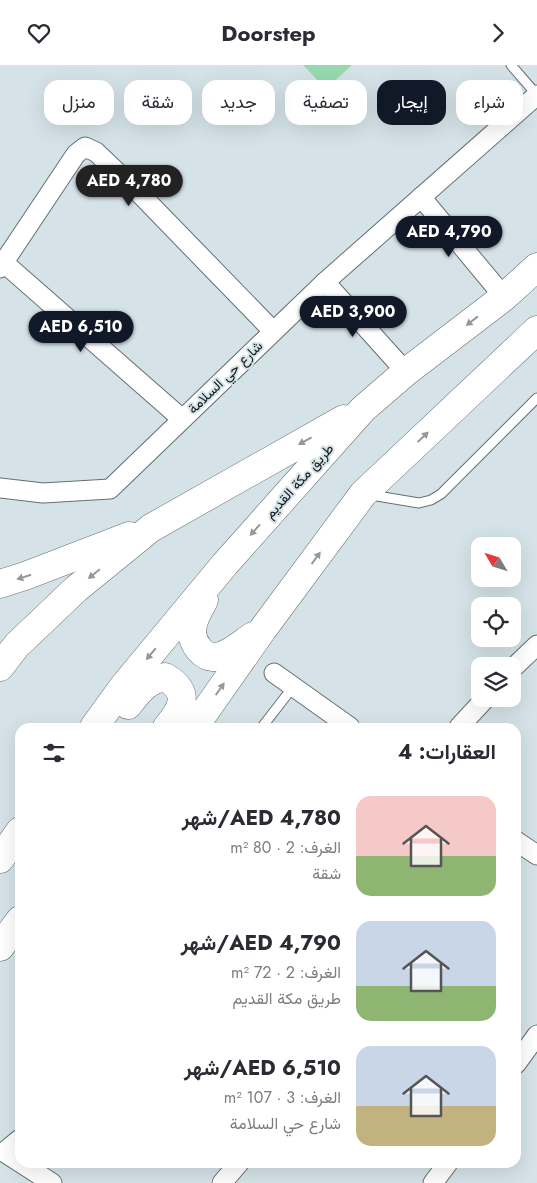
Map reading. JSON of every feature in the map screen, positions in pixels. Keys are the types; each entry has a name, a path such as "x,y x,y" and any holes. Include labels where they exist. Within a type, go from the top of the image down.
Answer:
{"highway":[{"name":"طريق مكة القديم","path":"97,723 123,687 225,564 363,409 406,372 504,297 537,267"},
{"path":"194,723 204,713 363,493 537,330"},
{"path":"0,584 25,577 151,528 363,409"},
{"path":"0,667 17,645 76,589 151,528"},
{"path":"225,564 195,617 190,630 194,643 202,654 214,657 228,653 263,629"},
{"path":"114,723 142,687 156,679 166,677 176,683 182,691 181,705 170,723"},
{"path":"0,859 15,838"},
{"path":"0,859 15,842"},
{"path":"0,947 15,927"}],"street":[{"name":"شارع حي السلامة","path":"0,488 43,493 110,489 325,282 537,95"},
{"path":"182,419 2,265 76,154 85,147 96,151 273,331"},
{"path":"421,197 504,297"},
{"path":"325,282 406,372"},
{"path":"521,660 537,645"},
{"path":"274,673 344,723"},
{"path":"463,723 478,707"},
{"path":"521,845 537,855"},
{"path":"521,1057 537,1035"},
{"path":"15,1143 4,1152 15,1159"},
{"path":"29,1168 52,1183"},
{"path":"222,1183 236,1168"},
{"path":"434,1183 444,1168"}],"lane":[{"path":"511,65 537,95"},
{"path":"363,493 419,503 431,500 441,493 537,398"},
{"path":"265,723 293,687"}],"green space":[{"path":"303,65 352,65 336,80 317,80"}]}
